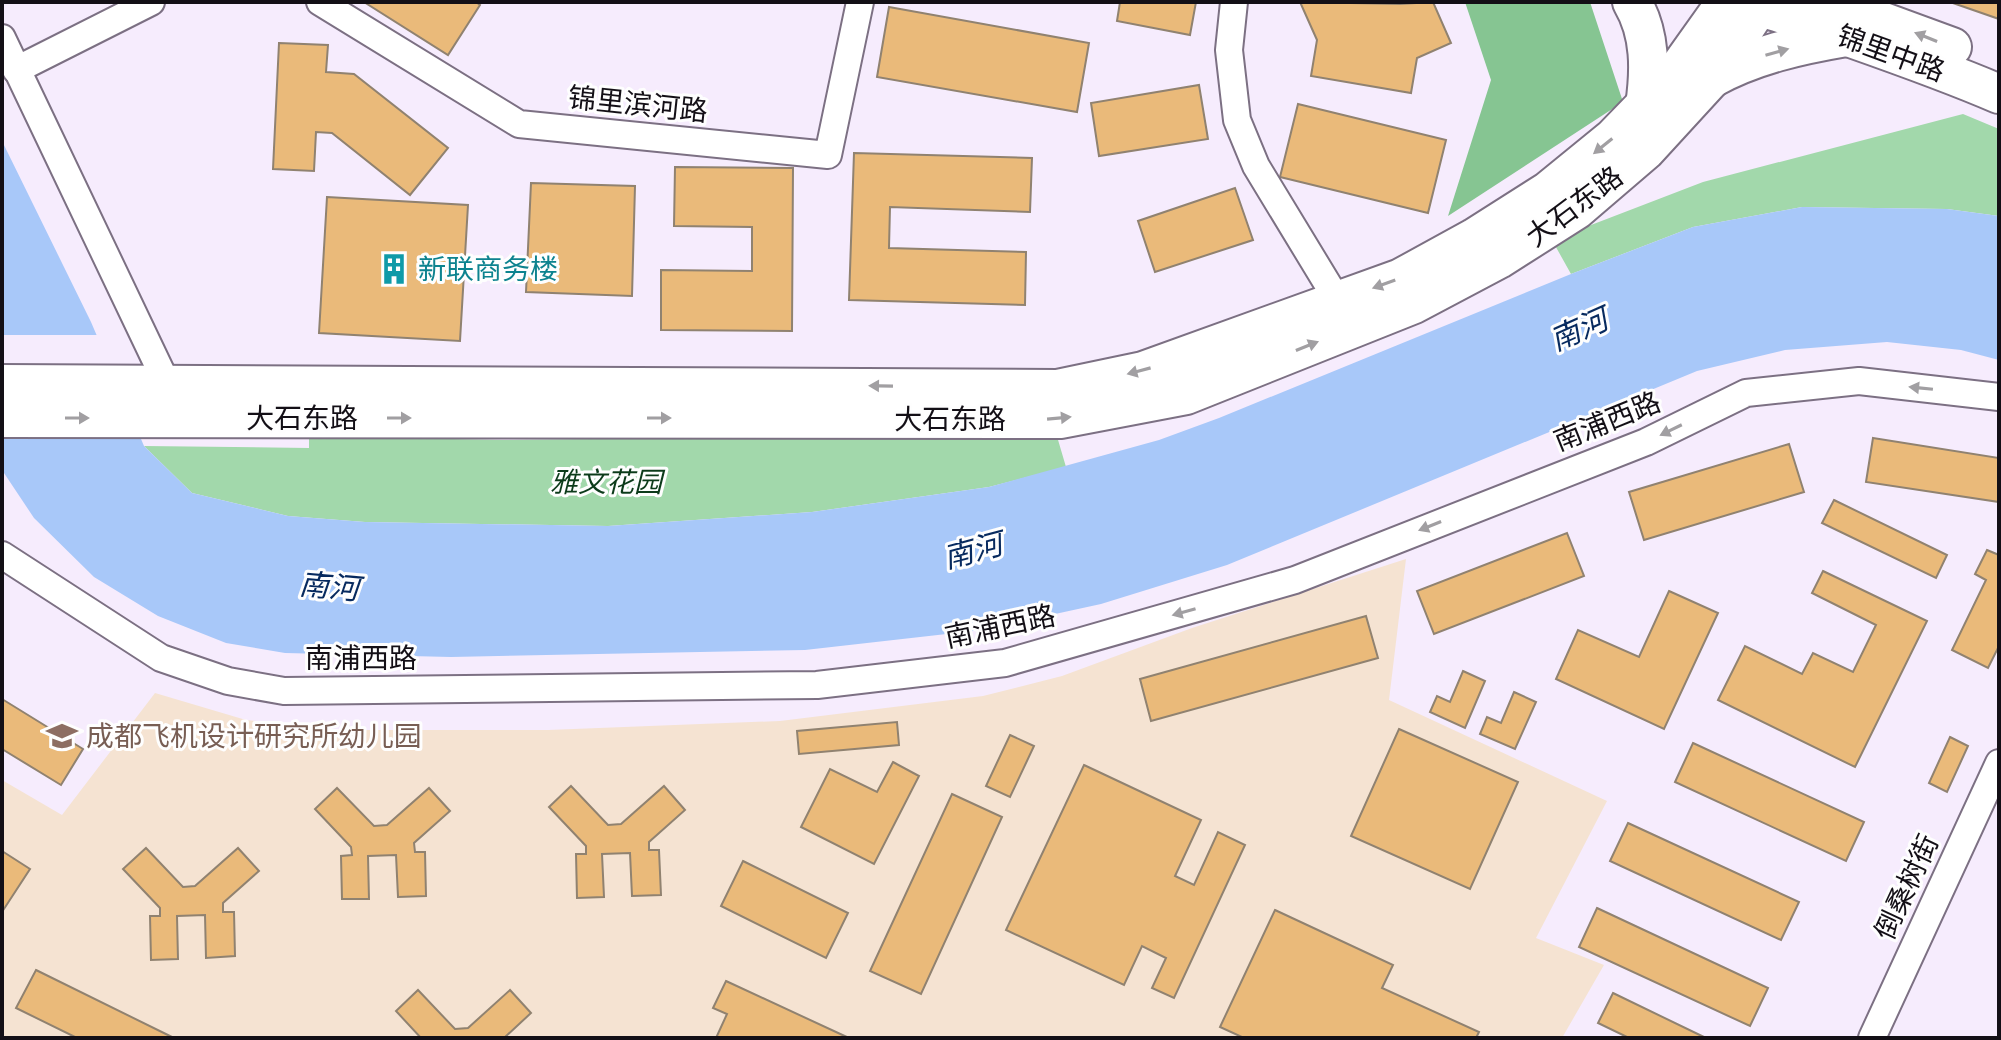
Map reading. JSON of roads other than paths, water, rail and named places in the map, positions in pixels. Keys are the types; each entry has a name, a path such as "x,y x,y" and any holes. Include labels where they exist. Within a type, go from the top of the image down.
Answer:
{"main road":[{"path":"1632,2 1639,14 1648,51 1645,106"},
{"name":"锦里中路","path":"1829,2 1879,11 1999,66"},
{"name":"大石东路","path":"2,418 151,395 1057,389 1143,371 1401,278 1474,238 1548,191 1613,138 1746,3"},
{"name":"大石东路","path":"2,384 151,395 1060,419 1186,395 1414,304 1499,259 1588,200 1646,150 1712,78 1746,3"},
{"name":"锦里中路","path":"1746,3 1947,72 1999,94"},
{"path":"1712,78 1740,63 1795,46 1847,37"}],"street":[{"path":"16,70 151,2"},
{"name":"锦里滨河路","path":"320,2 519,124 828,155 860,2"},
{"path":"1234,2 1229,50 1237,120 1256,166 1338,301"},
{"path":"2,38 151,395"},
{"name":"南浦西路","path":"2,555 161,658 228,681 284,691 817,685 1005,663 1295,580 1646,442 1746,393 1859,381 1999,397"},
{"name":"倒桑树街","path":"1872,1038 1999,763"}],"water":[{"name":"南河","path":"2,141 91,322 144,446 192,493 288,516 365,522 608,526 812,512 989,487 1159,440 1219,418 1693,227 1802,207 1947,209 1999,216 1999,360 1961,350 1887,342 1785,350 1697,371 1227,565 1101,604 982,630 805,650 451,657 285,653 226,643 158,616 94,577 34,518 2,470"}],"place":[{"name":"新联商务楼","path":"394,269"},
{"name":"成都飞机设计研究所幼儿园","path":"62,736"}],"park label":[{"name":"雅文花园","path":"606,482"}]}
